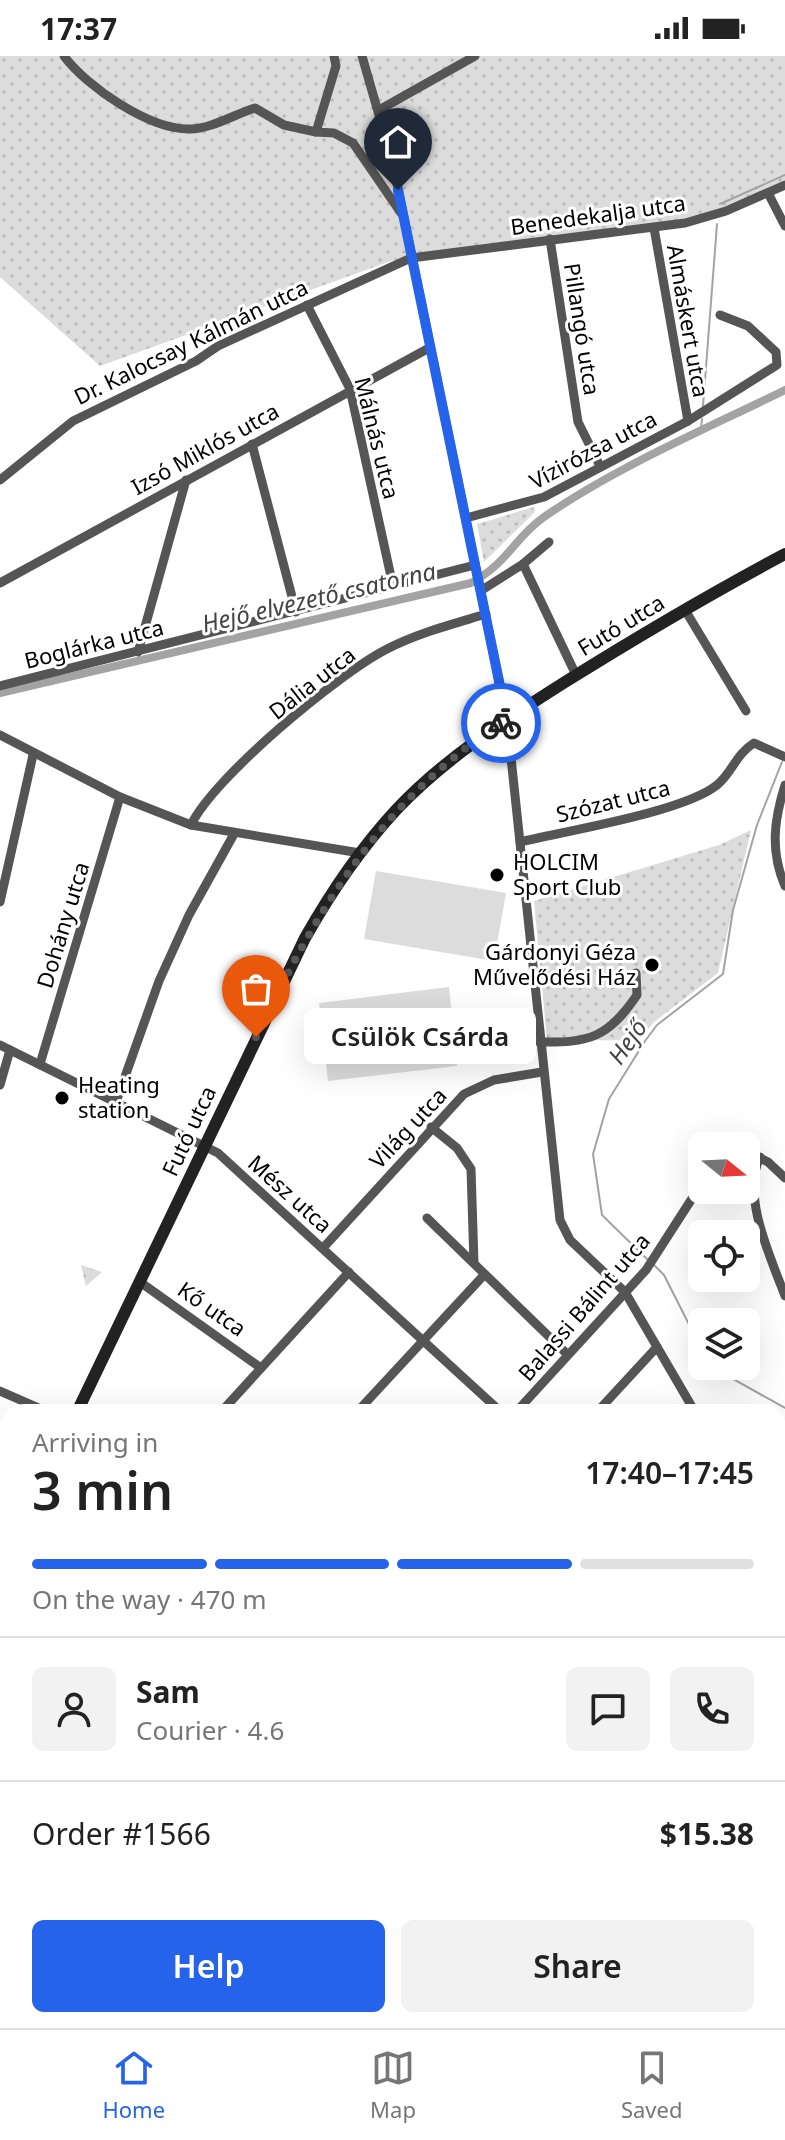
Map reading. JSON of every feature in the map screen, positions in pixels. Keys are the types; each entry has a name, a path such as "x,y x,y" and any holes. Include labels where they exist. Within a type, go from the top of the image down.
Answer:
{"main road":[{"name":"Futó utca","path":"81,1404 305,938 360,853 427,781 507,720 576,675 785,554"}],"street":[{"path":"64,56 96,90 143,115 175,127 202,128 255,108 284,125 334,133 353,143 403,216"},
{"path":"316,132 336,66 334,56"},
{"path":"362,56 379,110 403,216 507,720 560,1220 570,1240 625,1292 690,1404"},
{"path":"379,110 475,56"},
{"name":"Benedekalja utca","path":"411,258 654,228 726,211 785,185"},
{"path":"768,193 785,226"},
{"name":"Almáskert utca","path":"654,228 688,421"},
{"name":"Pillangó utca","path":"550,239 578,422 600,466"},
{"name":"Dr. Kalocsay Kálmán utca","path":"0,480 73,421 307,305 411,258"},
{"name":"Málnás utca","path":"307,305 350,389 393,586"},
{"name":"Vízirózsa utca","path":"466,518 526,505 688,421 777,365 776,352 748,326 720,315"},
{"name":"Izsó Miklós utca","path":"0,583 429,348"},
{"path":"252,444 296,612"},
{"path":"138,652 186,480"},
{"path":"482,590 523,564 549,542"},
{"path":"523,564 576,675"},
{"name":"Boglárka utca","path":"0,686 393,586 476,568"},
{"name":"Futó utca","path":"685,610 746,711"},
{"name":"Dália utca","path":"191,825 213,792 332,686 386,650 486,614"},
{"path":"0,735 33,755 120,797 191,825 360,853"},
{"name":"Szózat utca","path":"520,842 680,804 717,785 743,750 754,743 783,756"},
{"path":"0,902 33,755"},
{"path":"785,785 774,818 774,851 785,886"},
{"name":"Dohány utca","path":"40,1064 120,797"},
{"path":"116,1102 159,981 189,915 234,834"},
{"path":"539,1042 588,1040 614,1025 637,995 636,973"},
{"path":"0,1085 5,1048"},
{"name":"Mész utca","path":"5,1048 218,1153 492,1404"},
{"name":"Világ utca","path":"323,1248 431,1127 472,1088 494,1080 542,1072"},
{"path":"431,1127 457,1148 471,1169 474,1263"},
{"path":"760,1157 785,1178"},
{"name":"Balassi Bálint utca","path":"523,1404 646,1270 689,1204"},
{"path":"757,1204 761,1233 785,1296"},
{"path":"427,1218 567,1354"},
{"path":"228,1404 349,1272"},
{"path":"364,1404 484,1275"},
{"name":"Kő utca","path":"140,1282 261,1368"},
{"path":"604,1404 657,1347"},
{"path":"0,1391 30,1404"}],"shaded area":[{"path":"0,56 785,56 785,181 723,208 682,219 471,246 388,262 100,366 0,277"},
{"path":"534,507 535,512 484,562 477,524"},
{"path":"751,830 718,973 654,1022 638,1041 547,1039 534,901 719,845"},
{"path":"376,871 506,893 494,961 364,939"},
{"path":"449,987 457,1066 328,1081 319,1003"},
{"path":"81,1265 102,1272 86,1286"}],"waterway":[{"path":"720,204 785,175"},
{"path":"703,406 717,224"},
{"name":"Hejő elvezető csatorna","path":"0,693 471,583 494,567 534,525 572,499 662,449 785,390"},
{"name":"Hejő elvezető csatorna","path":"701,428 702,419"},
{"name":"Hejő","path":"649,1261 602,1215 593,1154 609,1099 645,1041 657,1025 723,974 733,910 757,825 782,762"},
{"name":"Hejő","path":"654,1265 664,1275 688,1322"},
{"name":"Hejő","path":"735,1380 778,1404"}],"way so far":[{"path":"256,1037 305,938 360,853 413,794 501,723"}],"place":[{"name":"HOLCIM Sport Club","path":"497,875"},
{"name":"Gárdonyi Géza Művelődési Ház","path":"652,965"},
{"name":"Csülök Csárda","path":"256,1037"},
{"name":"Heating station","path":"62,1098"}],"route":[{"path":"398,190 482,590 507,720 501,723"}]}
